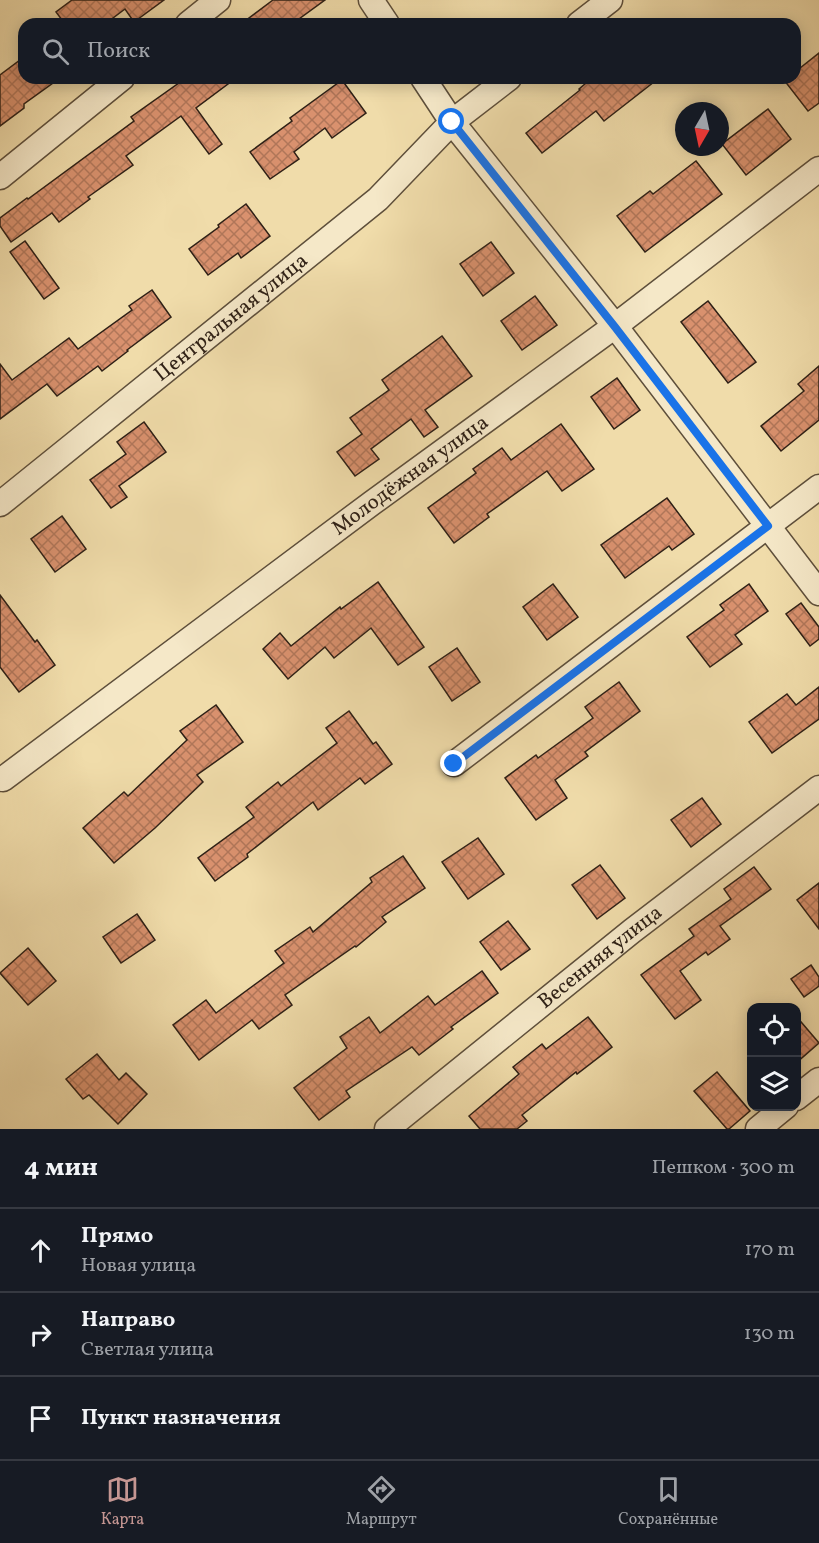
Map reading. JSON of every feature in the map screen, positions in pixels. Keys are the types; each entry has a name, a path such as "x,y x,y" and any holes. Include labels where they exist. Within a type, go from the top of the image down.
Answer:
{"street":[{"path":"196,18 218,0"},
{"path":"371,0 383,18"},
{"path":"587,18 610,0"},
{"path":"0,177 115,84"},
{"path":"427,84 452,122 615,327 819,593"},
{"name":"Центральная улица","path":"0,504 378,199 452,122 501,84"},
{"name":"Молодёжная улица","path":"1,782 372,503 615,327 819,169"},
{"path":"454,764 819,487"},
{"name":"Весенняя улица","path":"387,1129 632,931 819,788"},
{"path":"801,1094 819,1080"},
{"path":"758,1129 781,1111"}],"building":[{"path":"72,0 164,0 139,18 131,18 125,9 113,18 60,18 56,12"},
{"path":"273,0 325,0 300,18 249,18"},
{"path":"819,53 819,103 808,111 787,84 801,84 801,67"},
{"path":"18,62 18,84 52,84 24,104 24,108 0,126 0,75"},
{"path":"178,84 228,84 196,108 222,144 209,154 181,116 126,156 133,165 88,197 90,199 59,222 52,213 11,242 0,226 0,218 134,121 131,117"},
{"path":"337,84 345,84 366,113 332,138 325,128 294,152 299,159 270,179 250,152 292,121 290,118"},
{"path":"585,84 651,84 604,121 596,111 542,153 526,133"},
{"path":"768,109 791,139 746,175 729,153 729,139"},
{"path":"696,161 722,194 645,252 617,216 650,191 653,194"},
{"path":"246,204 270,236 241,258 238,253 208,275 189,249"},
{"path":"25,241 59,288 44,299 10,252"},
{"path":"491,242 514,273 483,296 460,264"},
{"path":"152,290 171,317 102,371 98,366 57,396 47,384 0,419 0,364 12,380 69,338 78,349 132,310 129,306"},
{"path":"535,296 557,325 522,350 501,321"},
{"path":"708,301 756,362 728,383 681,322"},
{"path":"442,336 472,376 425,410 438,427 424,437 411,419 371,449 379,459 355,476 337,452 362,434 350,418 389,390 382,380"},
{"path":"819,366 819,420 781,451 761,426 804,391 798,384"},
{"path":"617,378 640,410 614,429 591,397"},
{"path":"144,422 166,452 119,486 127,497 111,508 90,480 126,454 117,442"},
{"path":"561,424 594,469 562,491 547,471 487,514 489,517 454,543 428,508 476,473 473,469 502,448 511,460"},
{"path":"667,498 694,534 672,550 669,546 625,578 601,545"},
{"path":"62,516 86,549 55,572 31,539"},
{"path":"378,582 424,647 398,665 371,628 334,658 325,647 288,679 263,649 280,633 291,646 340,607 341,609"},
{"path":"553,584 578,617 547,640 523,607"},
{"path":"749,584 768,611 735,635 742,644 710,667 687,637 724,610 720,605"},
{"path":"0,595 55,665 19,692 0,667"},
{"path":"801,603 819,627 819,639 810,646 786,614"},
{"path":"457,648 480,682 452,701 429,667"},
{"path":"619,682 640,711 585,752 588,756 555,780 567,798 536,820 505,778 536,755 538,758 593,718 585,707"},
{"path":"819,687 819,719 772,753 749,722 787,694 796,705"},
{"path":"216,705 243,742 197,775 203,782 114,863 83,828 124,792 128,796 187,740 180,731"},
{"path":"349,711 373,744 376,742 392,764 365,784 360,778 318,810 313,802 247,854 248,857 215,881 198,858 254,817 246,807 278,782 281,786 337,743 326,728"},
{"path":"702,798 721,824 691,847 671,820"},
{"path":"478,838 504,874 468,899 442,862"},
{"path":"403,856 425,888 382,917 386,922 356,947 285,995 292,1005 259,1029 252,1020 199,1060 173,1025 206,1000 216,1013 284,963 275,951 310,927 313,932 372,882 370,878"},
{"path":"600,865 625,898 597,919 572,885"},
{"path":"754,867 771,889 720,926 730,939 708,955 706,952 680,971 701,1000 675,1019 641,975 694,936 689,929 731,899 724,889"},
{"path":"819,883 819,929 797,900"},
{"path":"137,914 155,940 121,963 103,937"},
{"path":"508,921 530,949 501,970 480,942"},
{"path":"28,948 56,981 28,1005 0,973"},
{"path":"811,965 819,977 819,986 804,997 791,979"},
{"path":"482,971 498,993 451,1027 453,1029 419,1055 412,1047 346,1091 350,1097 319,1120 294,1088 347,1048 340,1037 369,1017 380,1033 428,996 435,1005"},
{"path":"588,1017 612,1047 522,1115 527,1121 517,1129 480,1129 469,1116 519,1074 513,1067 542,1044 546,1049"},
{"path":"801,1022 819,1043 801,1059"},
{"path":"97,1054 119,1080 126,1073 147,1094 118,1124 89,1095 83,1099 66,1079"},
{"path":"717,1072 747,1107 747,1111 750,1111 727,1129 694,1091"}],"route":[{"path":"452,122 615,327 768,526 454,764"}]}
